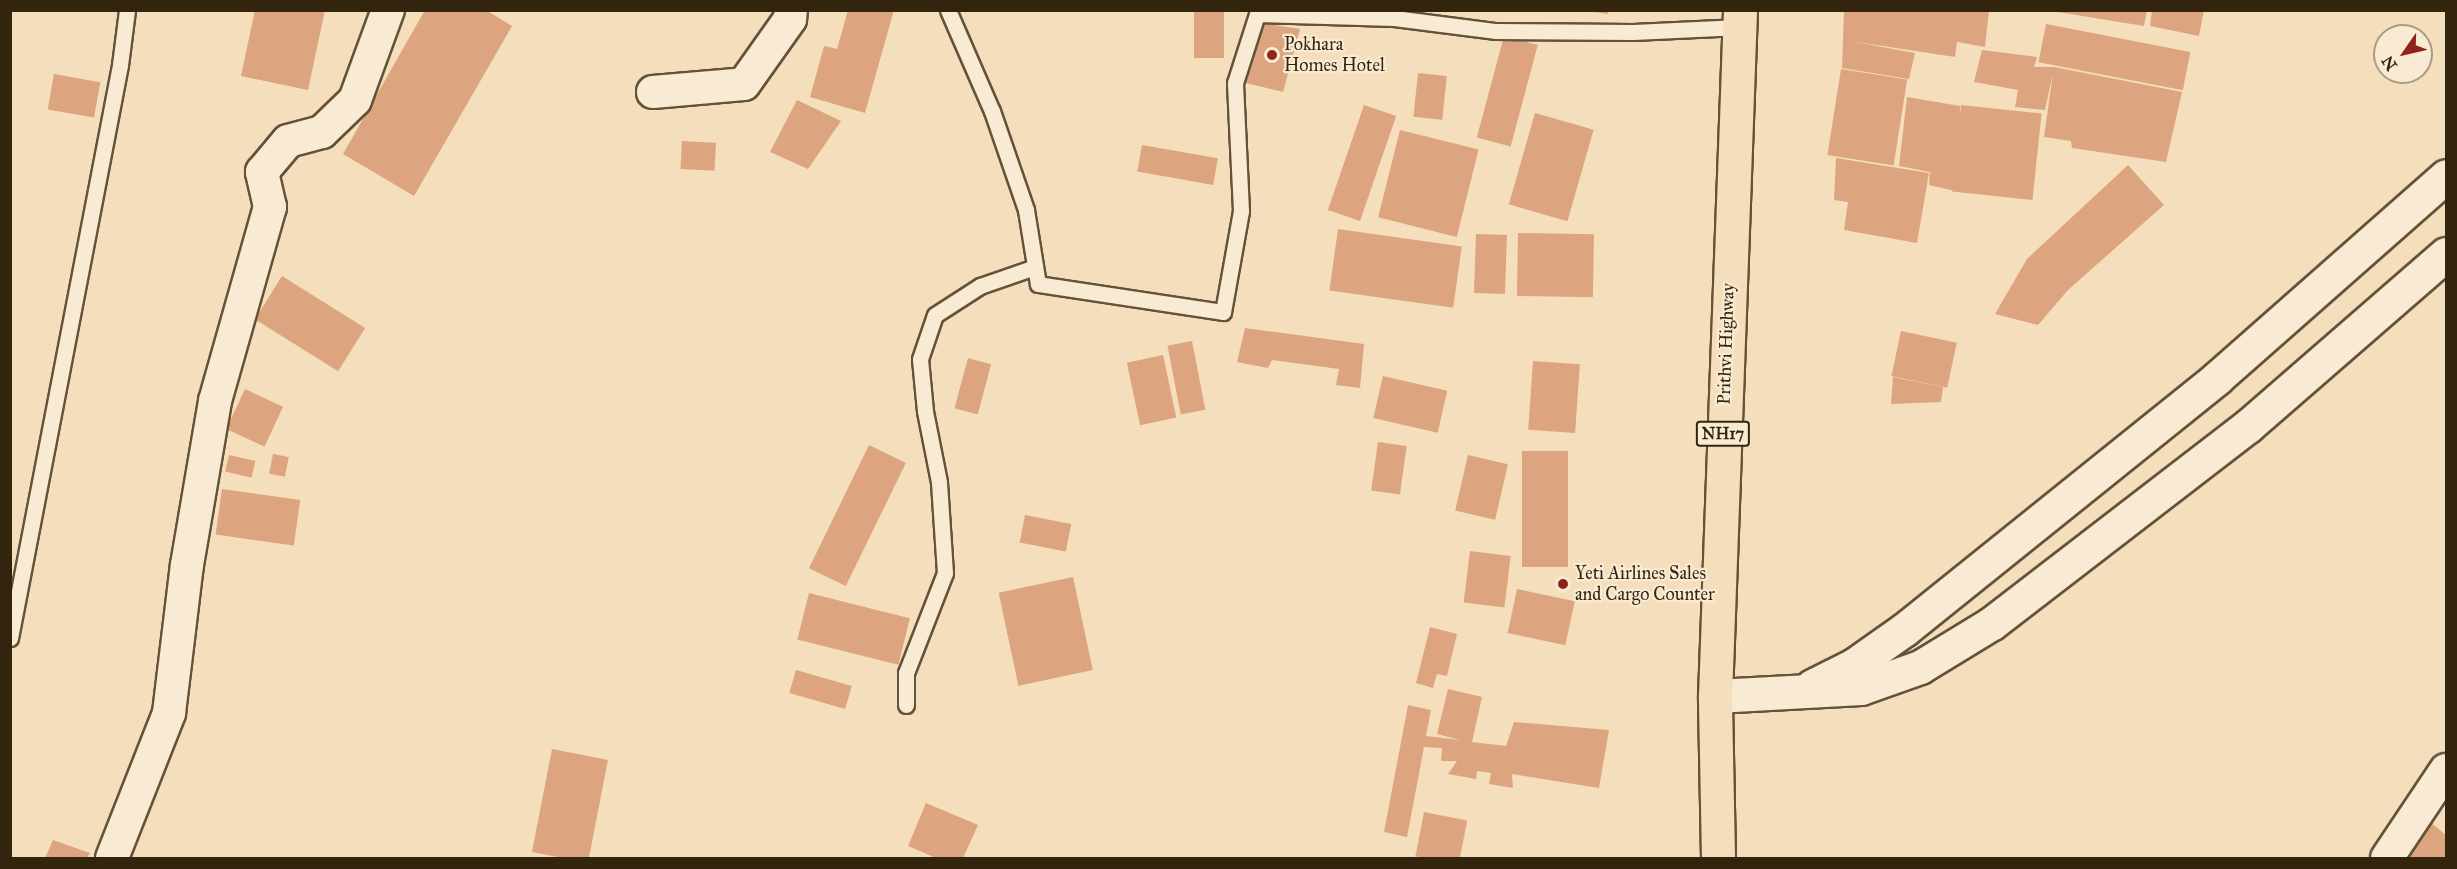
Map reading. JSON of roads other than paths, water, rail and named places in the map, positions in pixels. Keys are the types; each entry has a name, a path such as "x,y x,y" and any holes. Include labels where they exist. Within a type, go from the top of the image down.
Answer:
{"highway":[{"name":"Prithvi Highway","path":"1718,858 1715,696 1740,19"}],"street":[{"path":"112,858 169,713 187,565 215,400 270,207 262,172 288,141 322,132 355,100 388,10"},
{"path":"653,92 744,84 790,19 791,10"},
{"path":"1797,694 1854,665 1905,628 2217,378 2446,176"},
{"path":"1715,696 1797,694 1861,688 1920,667 1992,623 2248,426 2446,254"},
{"path":"2387,858 2446,770"}],"lane":[{"path":"10,638 120,65 127,10"},
{"path":"948,10 992,111 1026,210 1038,284 1223,312 1241,211 1235,83 1257,15 1394,18 1496,31 1633,32 1740,19"},
{"path":"906,705 906,673 945,573 939,482 924,411 920,359 935,315 980,286 1035,267"}],"place":[{"name":"Pokhara Homes Hotel","path":"1272,55"},
{"name":"Yeti Airlines Sales and Cargo Counter","path":"1563,584"}]}
